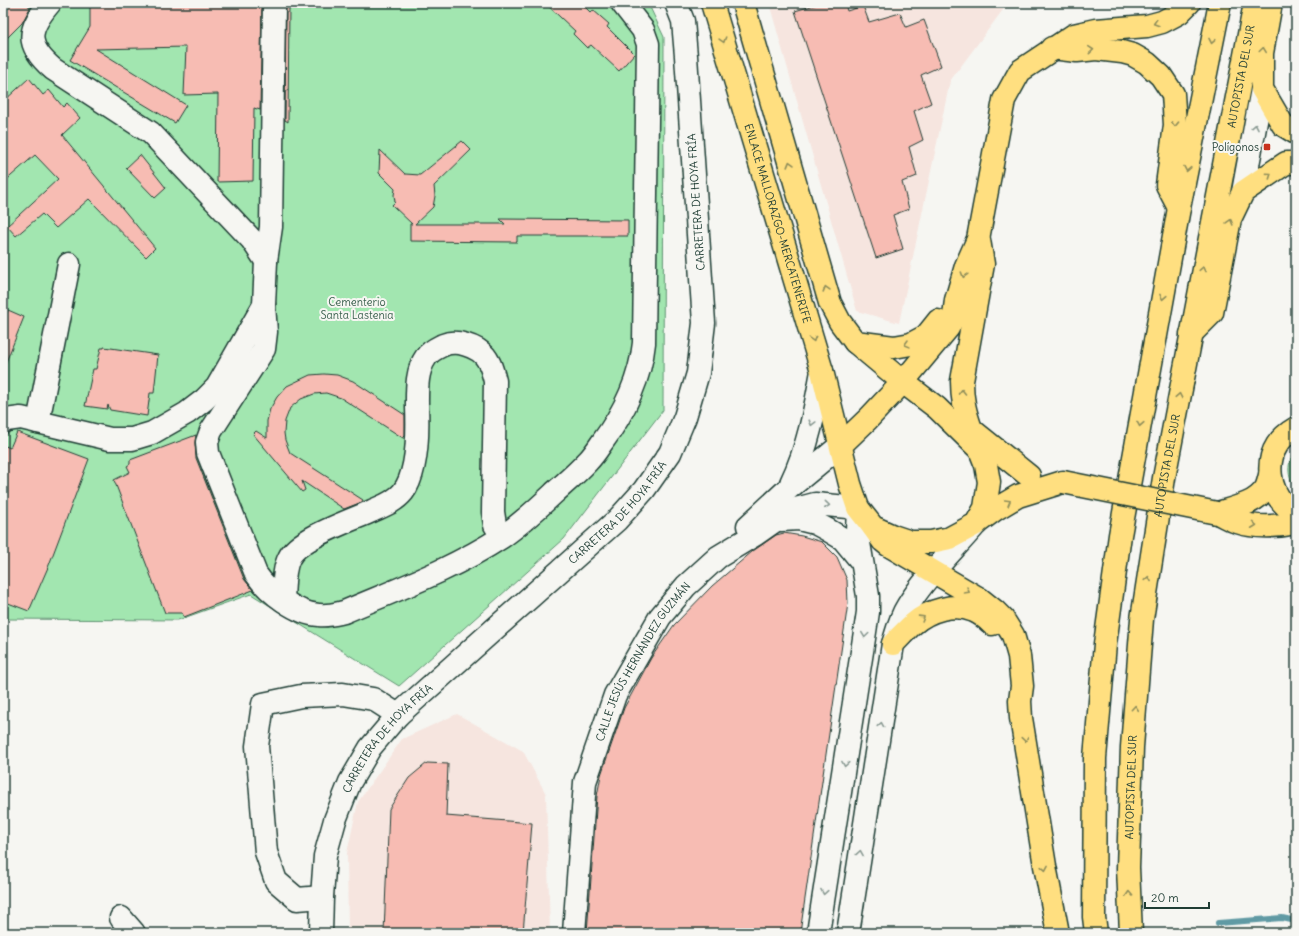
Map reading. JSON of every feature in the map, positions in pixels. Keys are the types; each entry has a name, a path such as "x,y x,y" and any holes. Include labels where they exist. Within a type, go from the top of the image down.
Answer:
{"main road":[{"name":"ENLACE MALLORAZGO-MERCATENERIFE","path":"712,3 822,371 850,484 858,508 883,541 980,599 995,611 1008,626 1016,645 1021,669 1022,686 1020,701"},
{"path":"743,3 830,303 840,322 856,342 903,382 937,408 980,450 1029,476 1217,513 1238,522 1257,526 1281,526 1296,523"},
{"path":"841,445 903,382 948,328 954,316 956,300 966,266 978,239 1004,100 1020,71 1074,34 1096,30 1147,26 1162,22 1179,13 1189,3"},
{"path":"1096,933 1094,917 1095,758 1105,644 1120,534 1179,208 1220,3"},
{"name":"AUTOPISTA DEL SUR","path":"1131,933 1128,868 1131,754 1142,619 1164,478 1255,3"},
{"path":"1271,3 1262,52 1262,89 1283,125 1296,133"},
{"path":"1052,48 1077,51 1096,49 1122,52 1143,60 1161,76 1173,94 1175,120 1167,185 1179,208"},
{"path":"1191,334 1212,313 1230,219 1243,192 1286,163 1296,163"},
{"path":"971,429 962,398 962,381 982,264 978,239"},
{"path":"856,342 894,347 911,344 926,336 956,300"},
{"path":"937,408 954,416 1029,476"},
{"path":"1217,513 1244,504 1255,498 1266,488 1277,445 1287,433 1296,428"},
{"path":"976,524 985,508 989,482 986,465 980,450"},
{"path":"1270,476 1275,490 1283,504 1296,514"},
{"path":"873,527 911,542 931,542 950,538 976,524 996,509 1018,496 1063,482"},
{"path":"893,644 913,624 928,614 952,607 974,611 985,617 1001,636 1006,648 1013,685 1020,701 1045,866 1058,933"}],"street":[{"path":"50,3 35,25 32,37 34,49 42,59 53,69 151,133 252,240 266,261"},
{"path":"274,3 271,227 266,261 264,305 266,332 264,349 211,431 207,442 208,453 256,574 271,592 283,600 304,611 318,615 330,615 344,612 427,577 502,536 526,519 589,460 624,410 636,382 642,362 644,343 648,44 643,30 622,3"},
{"name":"CARRETERA DE HOYA FRÍA","path":"321,933 325,856 334,820 350,782 370,748 398,715 617,520 644,490 670,453 685,417 698,373 704,323 683,21 676,3"},
{"path":"1243,192 1262,89"},
{"path":"38,422 69,264"},
{"path":"3,422 6,420 21,418 110,439 132,439 152,433 187,413 204,400 217,387 264,305"},
{"path":"283,600 285,571 289,557 297,547 309,539 390,503 402,493 414,468 417,434 417,386 420,370 426,357 435,349 448,343 458,343 470,346 482,353 491,365 495,381 494,512 495,525 502,536"},
{"path":"789,488 803,458 814,415 822,371"},
{"path":"718,557 750,524 789,488 841,445"},
{"name":"CALLE JESÚS HERNÁNDEZ GUZMÁN","path":"574,933 585,782 615,695 660,617 686,586 718,557 776,520 796,509 815,504 858,508"},
{"path":"818,933 868,612 868,596 857,532 858,508"},
{"path":"776,520 799,519 815,523 843,540 861,561"},
{"path":"848,933 893,644 898,627 907,607 933,572 976,524"},
{"path":"322,897 297,899 276,881 266,852 257,746 263,704 301,696 343,694 373,699 398,715"}],"shaded area":[{"path":"769,3 1008,3 950,81 899,323 857,311"},
{"path":"457,714 523,751 546,794 550,933 348,933 347,853 358,802 402,739"}],"green space":[{"name":"Cementerio Santa Lastenia","path":"3,3 648,3 664,37 663,410 564,539 399,686 251,594 178,620 3,619"},
{"path":"1296,451 1296,489 1289,475 1289,465"}],"building":[{"path":"3,3 27,3 30,8 22,23 3,42"},
{"path":"90,3 262,3 260,110 254,108 253,181 217,182 218,94 184,95 186,47 96,49 186,105 175,123 70,60 90,27"},
{"path":"286,3 289,3 288,122 285,120"},
{"path":"545,3 581,3 591,13 593,10 609,24 607,27 634,54 619,71 591,45 587,48 573,34 575,31"},
{"path":"821,3 845,3 847,11 863,6 869,22 900,13 906,27 924,20 941,66 921,75 931,103 914,111 923,140 909,147 917,176 902,182 909,209 893,215 903,249 876,258 795,11"},
{"path":"29,78 43,95 49,90 63,107 67,103 80,118 62,135 155,248 146,257 89,199 56,228 42,214 16,236 7,226 58,179 35,155 3,183 3,102"},
{"path":"462,141 471,150 434,186 435,196 433,207 415,224 505,224 500,219 628,220 628,236 517,236 517,242 410,241 410,224 412,224 392,205 395,202 395,189 379,173 380,150 405,174 420,175"},
{"path":"140,155 166,188 155,198 126,168"},
{"path":"8,310 24,317 3,367 3,322"},
{"path":"104,347 158,355 154,393 150,393 147,416 110,410 108,405 107,409 85,406 93,369 96,369 101,348"},
{"path":"310,375 337,375 353,381 405,415 405,436 403,438 341,398 326,393 314,394 301,399 290,408 285,421 284,433 290,453 363,500 362,502 344,509 302,481 305,490 302,492 253,434 256,431 267,438 267,421 270,409 277,397 287,386"},
{"path":"17,432 89,459 49,565 29,611 3,601 3,445 10,448"},
{"path":"196,435 196,458 244,579 253,590 184,617 182,613 165,613 114,480 130,472 127,466 130,464 130,460"},
{"path":"784,533 802,536 822,542 837,557 847,580 848,603 800,933 587,933 597,796 601,775 624,708 651,658 674,625 712,586 753,551 776,535"},
{"path":"427,763 448,764 446,816 532,823 523,933 384,933 389,809 409,778"}],"waterway":[{"path":"1218,923 1282,918 1296,921"}],"place":[{"name":"Polígonos","path":"1267,147"}]}
